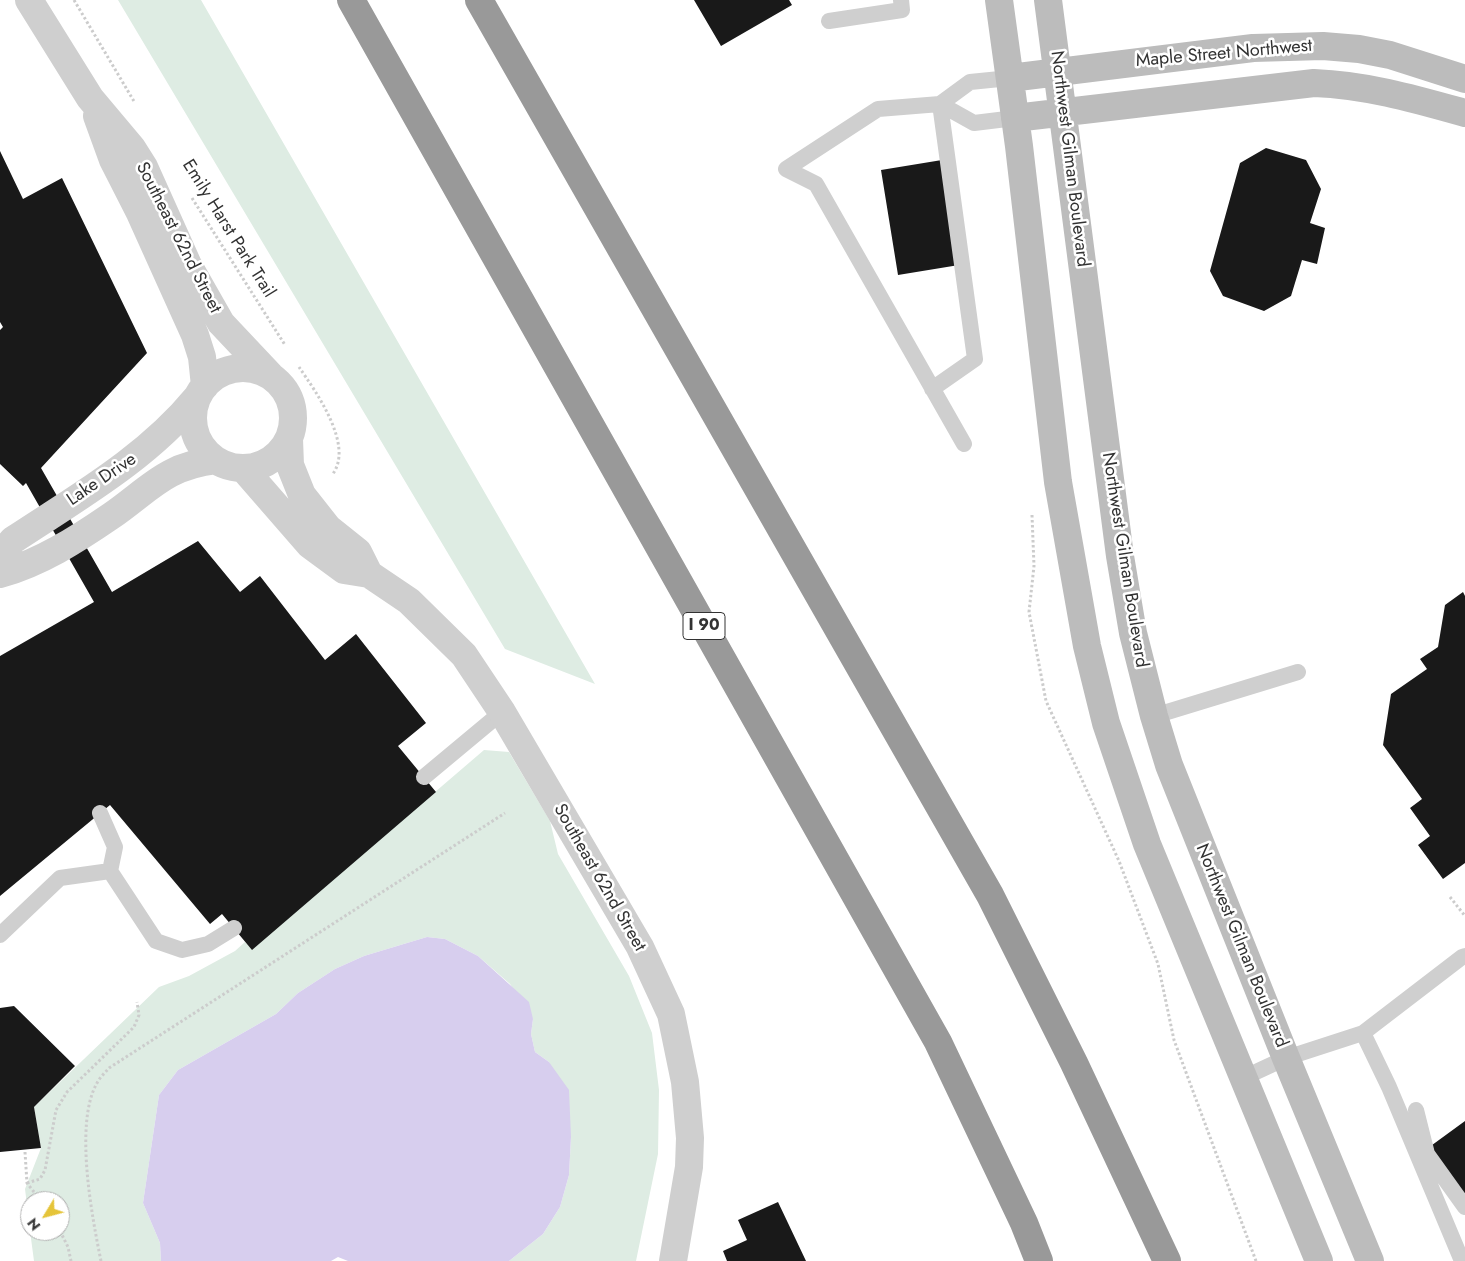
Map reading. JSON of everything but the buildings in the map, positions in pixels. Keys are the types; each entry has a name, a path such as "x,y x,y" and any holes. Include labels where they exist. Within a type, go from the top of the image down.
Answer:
{"highway":[{"name":"I 90","path":"351,0 938,1042 1024,1223 1039,1261"},
{"path":"479,0 990,895 1074,1063 1167,1261"}],"street":[{"name":"Southeast 62nd Street","path":"29,0 90,98 132,148 144,167 188,264 221,323 270,376"},
{"path":"999,0 1015,118 1058,482 1087,646 1106,722 1126,788 1147,844 1319,1261"},
{"name":"Northwest Gilman Boulevard","path":"1048,0 1120,556 1133,633 1154,716 1195,833 1370,1261"},
{"name":"Maple Street Northwest","path":"1010,78 1254,48 1323,46 1359,49 1390,56 1465,79"},
{"name":"Maple Street Northwest","path":"1015,118 1314,83 1378,90 1465,113"},
{"name":"Southeast 62nd Street","path":"90,98 113,160 137,205 195,336 202,357 201,391"},
{"path":"249,369 270,376 280,385 288,397 292,410 293,425 289,439 281,451 270,460 257,466 243,468 229,466 216,460 205,451 193,426 193,411 201,391 215,376 228,370 249,369"},
{"name":"Lake Drive","path":"0,555 13,540 149,448 178,422 201,391"},
{"name":"Southeast 62nd Street","path":"289,439 290,465 302,495 328,528 358,552 369,574"},
{"name":"Lake Drive","path":"0,574 28,566 78,537 112,515 165,474 186,465 216,460"},
{"name":"Southeast 62nd Street","path":"243,468 310,545 344,570 369,574 409,601 450,640 476,671 640,947 671,1014 685,1082 690,1138 686,1193 675,1253"}],"lane":[{"path":"829,21 902,10 901,0"},
{"path":"964,444 816,184 786,169 878,109 940,104 970,82 1010,78"},
{"path":"940,104 974,123 1015,118"},
{"path":"932,389 975,359 940,104"},
{"path":"1154,716 1298,672"},
{"path":"424,777 502,712"},
{"path":"100,813 115,846 110,871 156,941 182,950 208,944 234,928"},
{"path":"0,935 60,878 110,871"},
{"path":"1243,1078 1286,1058 1363,1033 1464,954"},
{"path":"1363,1033 1389,1087 1462,1261"},
{"path":"1416,1110 1427,1154 1465,1207"}],"path":[{"path":"74,0 140,111"},
{"name":"Emily Harst Park Trail","path":"191,195 289,351"},
{"path":"294,359 326,407 341,454 339,467 332,475"},
{"path":"101,1261 85,1147 91,1096 97,1081 109,1068 505,813"},
{"path":"1450,896 1465,916"},
{"path":"27,1183 40,1179 45,1170 56,1110 67,1092 134,1027 139,1015 138,1002"},
{"path":"25,1152 27,1183 33,1191"},
{"path":"65,1241 71,1261"}],"shaded area":[{"path":"118,0 201,0 595,684 505,649"},
{"path":"484,750 509,752 550,821 558,854 629,976 652,1033 659,1090 658,1154 636,1261 509,1261 543,1234 560,1207 569,1175 571,1137 549,1062 535,1052 531,1034 533,1019 510,984 478,956 445,939 427,937 364,956 335,969 298,993 276,1014 178,1070 159,1095 143,1203 160,1243 161,1261 34,1261 31,1241 70,1241 70,1191 25,1191 41,1148 34,1107 159,987 189,976 235,951 245,942 252,949"},
{"path":"427,937 445,939 478,956 529,1002 533,1019 531,1034 535,1052 549,1062 569,1090 571,1137 569,1175 560,1207 543,1234 509,1261 348,1261 338,1257 331,1261 161,1261 160,1243 143,1203 159,1095 178,1070 276,1014 298,993 335,969 364,956"}]}
